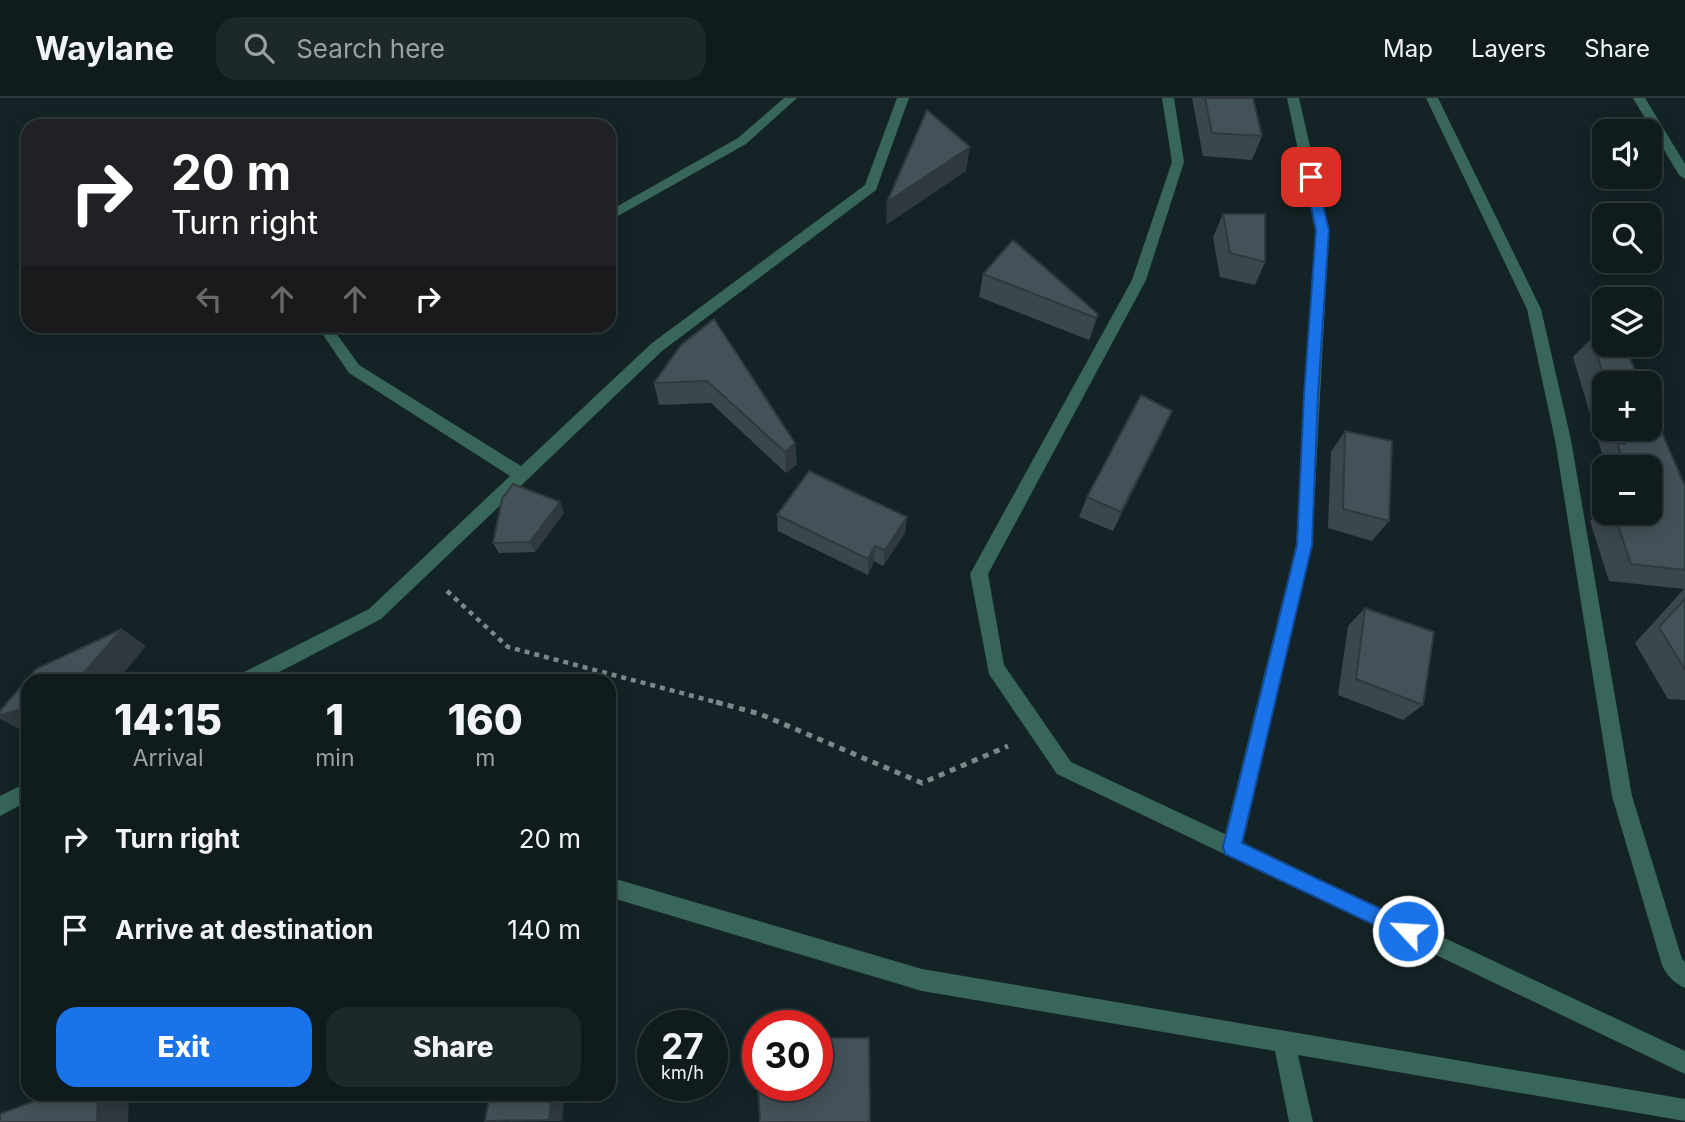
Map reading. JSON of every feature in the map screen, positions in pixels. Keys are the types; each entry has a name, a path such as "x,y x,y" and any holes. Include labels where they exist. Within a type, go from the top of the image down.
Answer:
{"street":[{"path":"616,213 742,141 791,98"},
{"path":"258,674 374,614 657,347 871,187 903,98"},
{"path":"1168,98 1178,162 1139,280 979,574 995,668 1064,768 1685,1063"},
{"path":"1232,847 1304,545 1322,230 1293,98"},
{"path":"1432,98 1534,309 1563,440 1622,796 1673,965 1685,977"},
{"path":"1639,98 1685,175"},
{"path":"329,333 354,369 522,475"},
{"path":"616,889 922,980 1685,1110"},
{"path":"1284,1043 1301,1122"}],"path":[{"path":"423,569 508,647 610,674"},
{"path":"616,676 760,714 922,783 1039,733"}],"building":[{"path":"1205,98 1253,98 1262,136 1212,133"},
{"path":"927,110 970,147 887,202"},
{"path":"1223,214 1265,214 1265,262 1230,253"},
{"path":"1013,240 1098,314 1096,318 983,274"},
{"path":"714,319 795,443 785,452 707,381 654,383 681,345"},
{"path":"1598,357 1629,357 1636,371 1602,371"},
{"path":"1141,395 1172,411 1121,512 1087,497"},
{"path":"1345,431 1392,441 1389,521 1343,509"},
{"path":"1662,433 1685,486 1685,570 1631,564 1618,525 1662,525 1662,455 1621,455 1617,443 1625,444 1624,441 1662,441"},
{"path":"809,471 907,517 885,550 875,546 868,559 777,515"},
{"path":"513,484 560,502 530,542 493,543 502,499"},
{"path":"1685,599 1685,670 1659,627"},
{"path":"1365,608 1434,632 1423,705 1356,679"},
{"path":"122,629 83,674 32,674 36,669"},
{"path":"21,686 21,709 0,715 0,711"},
{"path":"833,1038 869,1038 870,1122 760,1122 759,1101 833,1101"},
{"path":"34,1101 98,1101 97,1122 0,1122 0,1114"},
{"path":"489,1101 551,1101 549,1120 485,1121"}],"route":[{"path":"1311,177 1322,230 1304,545 1232,847 1408,931"}]}
